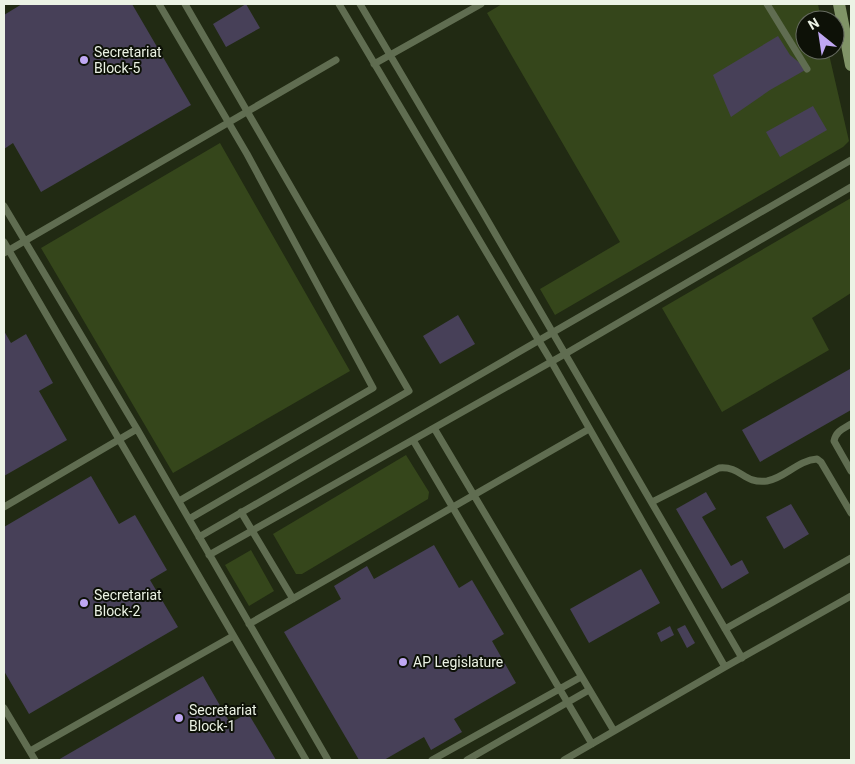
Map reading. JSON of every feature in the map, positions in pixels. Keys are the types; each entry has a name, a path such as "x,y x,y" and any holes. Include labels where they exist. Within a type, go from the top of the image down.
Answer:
{"street":[{"path":"839,4 851,65"}],"lane":[{"path":"159,4 228,122 374,388 178,501"},
{"path":"185,4 409,391 189,519"},
{"path":"339,4 551,361 725,666"},
{"path":"360,4 742,658"},
{"path":"374,64 481,4"},
{"path":"767,4 807,70"},
{"path":"6,252 336,60"},
{"path":"199,537 851,160"},
{"path":"210,555 565,354 851,187"},
{"path":"4,206 137,429 328,760"},
{"path":"4,242 6,252 119,440 306,760"},
{"path":"851,424 838,431 834,441 851,471"},
{"path":"434,428 614,731"},
{"path":"4,507 137,429"},
{"path":"249,624 589,429"},
{"path":"413,440 592,744"},
{"path":"652,502 719,468 729,467 755,481 766,481 775,479 805,461 817,459 821,462 851,513"},
{"path":"240,512 293,599"},
{"path":"725,629 851,558"},
{"path":"564,760 725,666 851,596"},
{"path":"30,751 233,636"},
{"path":"432,760 581,677"},
{"path":"467,760 589,690"},
{"path":"4,708 35,760"}],"green space":[{"path":"502,4 818,4 819,10 795,10 795,60 830,60 849,141 843,147 555,315 540,289 620,242 487,13"},
{"path":"220,143 350,371 173,473 41,248"},
{"path":"851,198 851,293 812,318 829,350 722,412 662,308"},
{"path":"406,455 429,492 428,499 302,574 296,574 273,534"},
{"path":"251,550 274,591 249,606 225,565"}],"building":[{"name":"Secretariat Block-5","path":"22,4 132,4 191,105 41,192 13,143 4,149 4,15"},
{"path":"246,4 260,28 226,47 213,24"},
{"path":"778,36 790,55 807,69 770,90 731,117 713,75"},
{"path":"813,106 827,130 780,157 766,132"},
{"path":"458,315 475,344 440,364 423,336"},
{"path":"4,331 11,343 26,334 53,383 39,391 67,440 4,476"},
{"path":"850,369 851,410 760,462 742,430"},
{"name":"Secretariat Block-2","path":"91,476 119,524 135,515 167,570 150,580 178,627 29,714 4,671 4,527"},
{"path":"706,492 716,509 702,517 731,566 742,560 749,573 722,589 676,509"},
{"path":"791,504 809,534 784,549 766,517"},
{"name":"AP Legislature","path":"434,545 459,588 472,580 504,634 492,641 516,683 454,719 462,732 431,750 424,737 384,760 359,760 284,632 341,599 334,586 367,566 374,579"},
{"path":"641,569 660,603 589,643 570,609"},
{"path":"685,625 695,643 687,648 677,629"},
{"path":"670,626 674,635 661,642 657,633"},
{"name":"Secretariat Block-1","path":"203,676 230,723 248,713 276,760 58,760"}],"place":[{"name":"Secretariat Block-5","path":"84,60"},
{"name":"Secretariat Block-2","path":"84,603"},
{"name":"AP Legislature","path":"403,662"},
{"name":"Secretariat Block-1","path":"179,718"}]}
